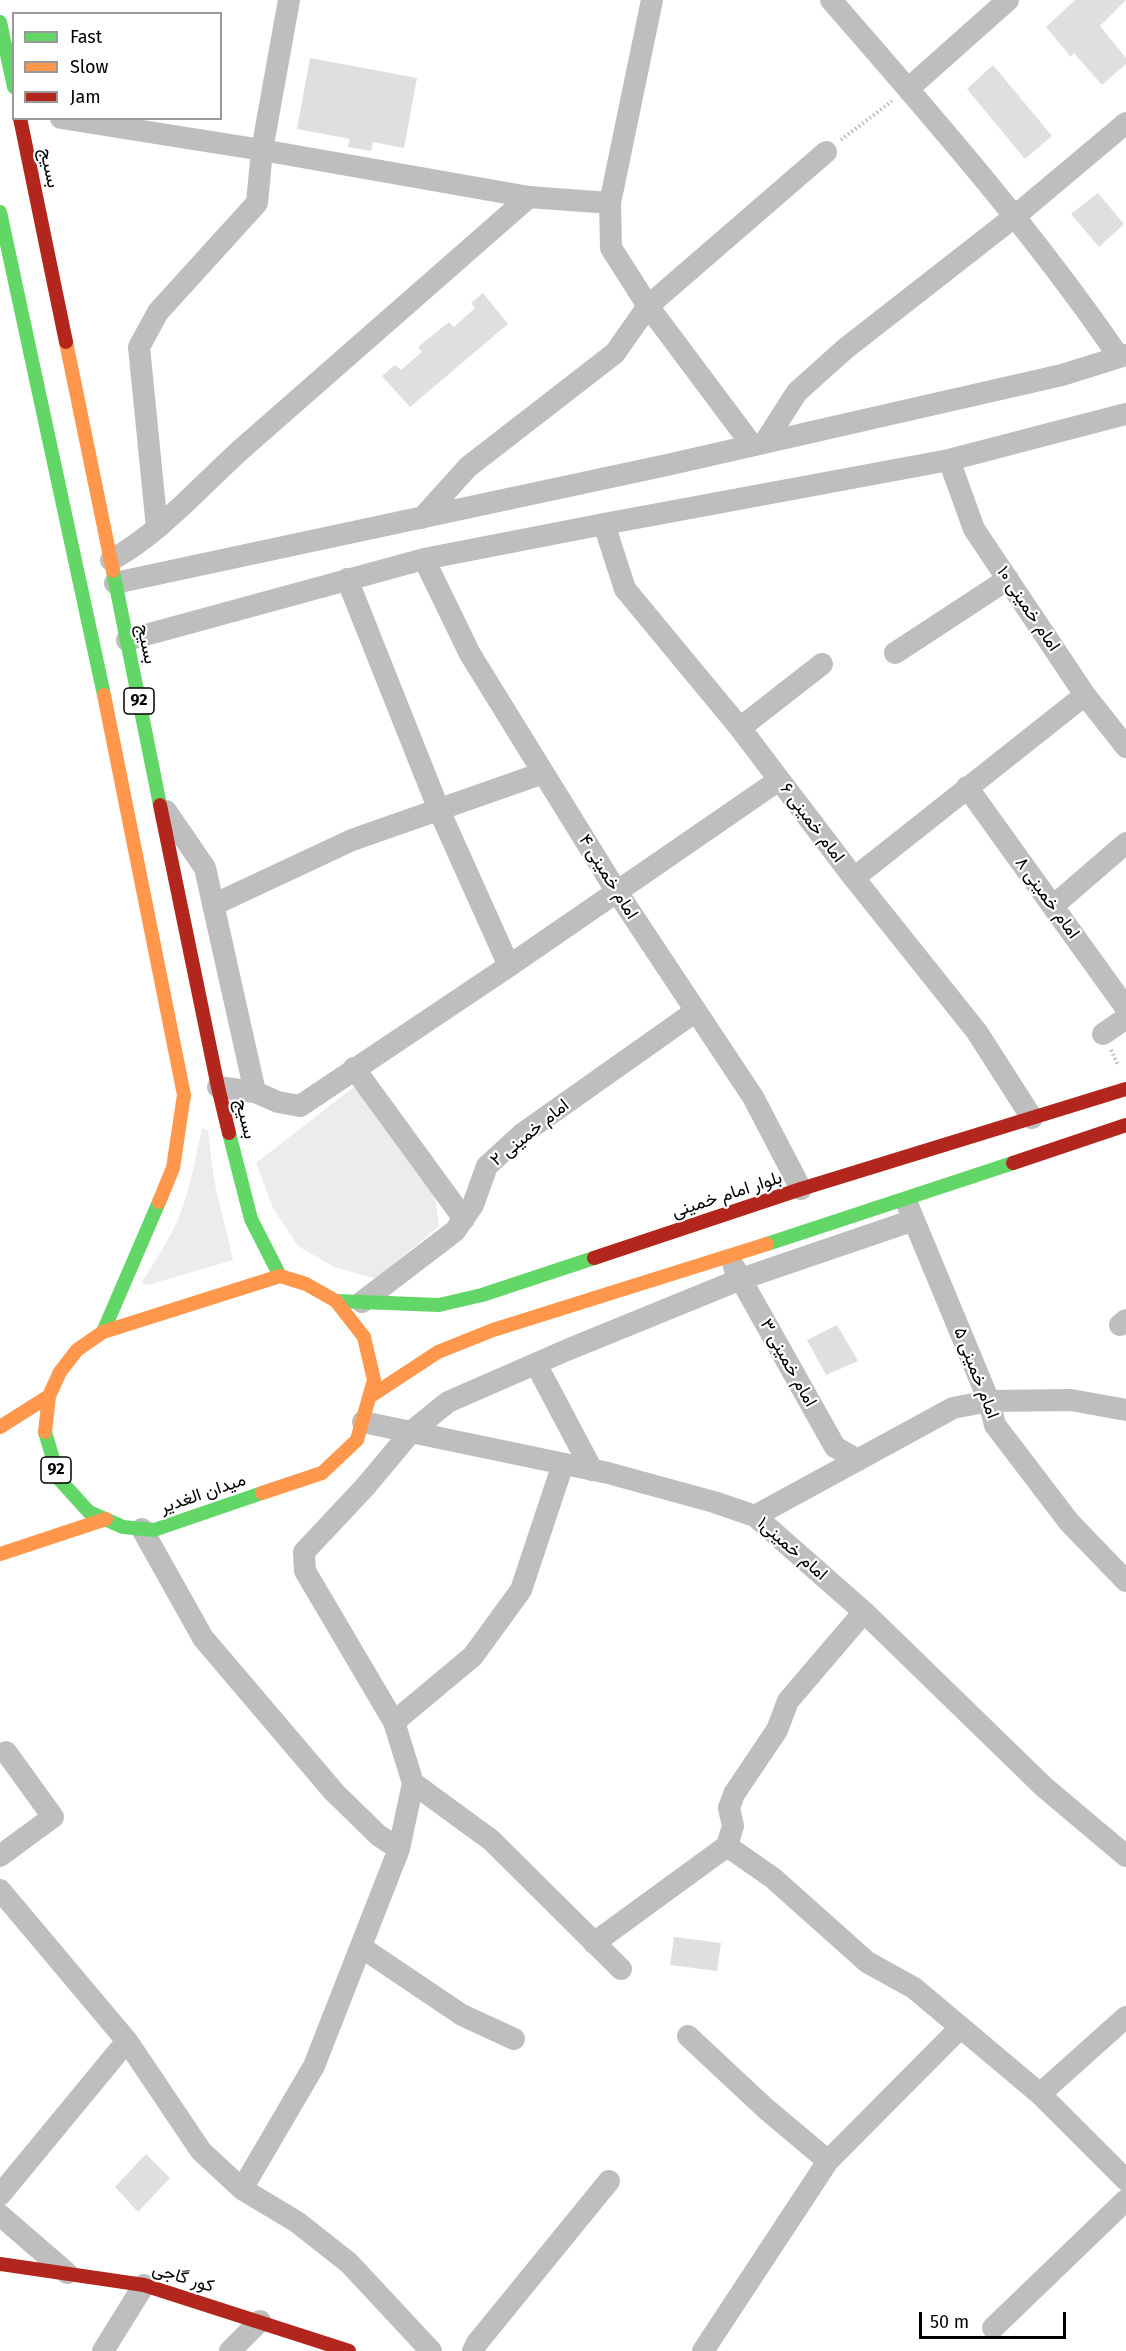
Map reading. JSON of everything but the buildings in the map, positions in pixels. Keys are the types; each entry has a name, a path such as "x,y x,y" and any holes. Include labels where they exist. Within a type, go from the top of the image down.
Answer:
{"main road":[{"path":"0,22 12,78"},
{"name":"بسیج","path":"20,120 160,801 201,1091 173,1168 103,1332"},
{"name":"بسیج","path":"0,212 94,646 201,1091 251,1219 280,1276"},
{"name":"بلوار امام خمینی","path":"336,1301 439,1305 482,1295 801,1189 1126,1089"},
{"path":"371,1396 438,1352 493,1330 728,1256 910,1210 1126,1125"},
{"name":"میدان الغدیر","path":"280,1276 306,1284 336,1301 364,1337 374,1380 357,1440 322,1473 154,1530 123,1527 89,1512 59,1479 45,1433 49,1396 60,1372 77,1350 103,1332 280,1276"},
{"path":"0,1427 49,1396"},
{"path":"0,1554 106,1519"},
{"name":"کور گاجی","path":"0,2264 144,2285 349,2351"}],"street":[{"path":"157,528 139,347 158,312 257,203 262,150 289,0"},
{"path":"652,0 610,203 611,248 648,306 759,444"},
{"path":"115,583 759,444 1062,375 1123,356 1014,218 831,0"},
{"path":"908,89 1008,0"},
{"path":"74,120 262,150 529,197 610,203"},
{"path":"759,444 797,392 845,349 1014,218 1126,123"},
{"path":"422,518 468,467 615,354 648,306 826,152"},
{"path":"111,560 135,546 157,528 226,463 529,197"},
{"path":"127,640 424,560 949,460 1126,414"},
{"name":"امام خمینی ۱۰","path":"949,460 974,529 1085,694 1126,747"},
{"name":"امام خمینی ۶","path":"604,524 625,589 740,728 854,878 977,1032 1032,1118"},
{"name":"امام خمینی ۴","path":"424,560 470,654 617,892 753,1097 801,1189"},
{"path":"347,579 439,810 508,966"},
{"path":"896,653 1008,579"},
{"path":"740,728 822,664"},
{"path":"854,878 1085,694"},
{"path":"213,905 352,840 543,773"},
{"path":"201,1091 255,1092 278,1102 300,1106 779,780"},
{"name":"امام خمینی ۸","path":"967,787 1126,1008"},
{"path":"160,801 205,868 255,1092"},
{"path":"1053,906 1126,843"},
{"name":"امام خمینی ۲","path":"362,1302 455,1231 473,1205 487,1166 522,1134 696,1011"},
{"path":"1103,1034 1126,1018"},
{"path":"354,1068 464,1218"},
{"path":"242,2189 314,2066 399,1849 413,1783 394,1722 305,1571 303,1552 365,1487 411,1432 448,1402 910,1210"},
{"name":"امام خمینی ۵","path":"910,1210 989,1401 995,1425 1069,1522 1126,1581"},
{"name":"امام خمینی ۳","path":"728,1256 835,1447 858,1460"},
{"path":"536,1364 592,1470"},
{"path":"755,1516 953,1408 989,1401 1071,1400 1126,1410"},
{"name":"امام خمینی۱","path":"363,1422 592,1470 714,1502 755,1516 864,1612 1044,1787 1126,1856"},
{"path":"394,1722 473,1656 521,1590 563,1464"},
{"path":"142,1529 203,1638 334,1792 378,1835 399,1849"},
{"path":"594,1943 727,1846 733,1826 729,1808 734,1794 777,1730 788,1701 864,1612"},
{"path":"0,1857 53,1816 6,1752"},
{"path":"413,1783 491,1840 621,1969"},
{"path":"727,1846 772,1878 867,1962 914,1988 1040,2094 1126,2180"},
{"path":"0,1890 127,2041 201,2151 242,2189 297,2222 349,2264 431,2351"},
{"path":"361,1947 462,2015 514,2039"},
{"path":"1040,2094 1126,2017"},
{"path":"703,2351 828,2161 960,2028"},
{"path":"688,2036 765,2108 828,2161"},
{"path":"0,2195 127,2041"},
{"path":"473,2351 609,2181"},
{"path":"993,2328 1126,2200"},
{"path":"0,2215 68,2274"},
{"path":"103,2351 144,2285"},
{"path":"230,2351 260,2321"}],"path":[{"path":"826,152 908,89"},
{"path":"1103,1034 1121,1072"}],"shaded area":[{"path":"354,1087 434,1189 439,1226 376,1279 334,1267 298,1246 273,1208 256,1163"},
{"path":"202,1128 208,1131 214,1180 233,1260 148,1285 141,1283 164,1247 178,1219 191,1179"}],"traffic: fast":[{"path":"0,22 12,78"},
{"path":"0,212 104,695"},
{"path":"113,571 160,805"},
{"path":"229,1133 251,1219 280,1276"},
{"path":"767,1244 1013,1163"},
{"path":"103,1332 159,1202"},
{"path":"336,1301 439,1305 482,1295 594,1258"},
{"path":"45,1432 59,1479 89,1512 123,1527 154,1530 262,1493"}],"traffic: slow":[{"path":"66,342 113,571"},
{"path":"104,695 184,1095 173,1168 159,1202"},
{"path":"371,1396 438,1352 493,1330 767,1244"},
{"path":"262,1493 322,1473 357,1440 374,1380 364,1337 336,1301 306,1284 280,1276"},
{"path":"45,1432 49,1396 60,1372 77,1350 103,1332 280,1276"},
{"path":"0,1427 49,1396"},
{"path":"0,1554 106,1519"}],"traffic: jam":[{"path":"20,120 66,342"},
{"path":"160,805 229,1133"},
{"path":"594,1258 801,1189 1126,1089"},
{"path":"1013,1163 1126,1125"},
{"path":"0,2264 144,2285 349,2351"}]}
